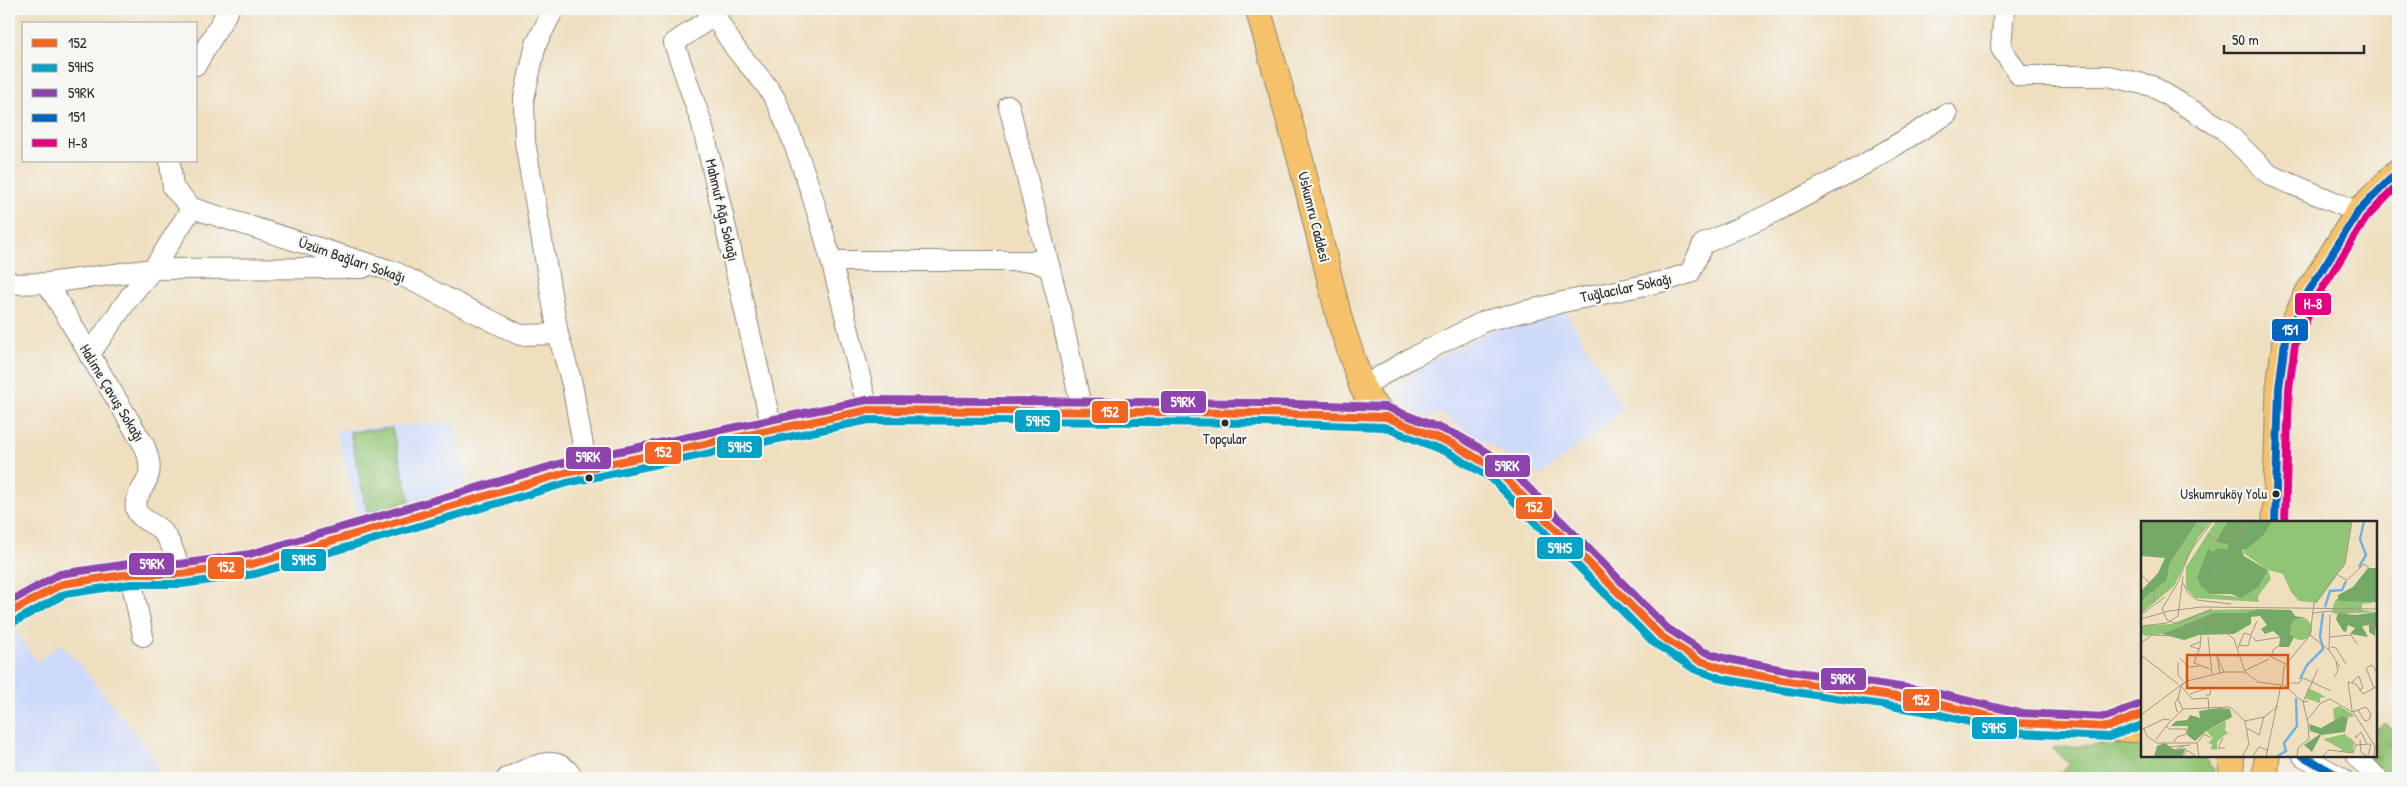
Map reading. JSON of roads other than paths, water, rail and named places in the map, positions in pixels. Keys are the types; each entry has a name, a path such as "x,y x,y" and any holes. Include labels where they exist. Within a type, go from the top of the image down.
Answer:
{"main road":[{"name":"Uskumru Caddesi","path":"1258,9 1301,162 1340,321 1362,387 1372,403 1386,417"},
{"path":"2275,521 2278,388 2285,341 2307,294 2358,212 2398,171"},
{"path":"1386,417 1453,444 1497,470 1661,636 1698,660 1725,668 1782,680 1926,701 2018,723 2141,730"},
{"path":"2108,727 2141,714"},
{"path":"2265,778 2266,757"}],"street":[{"path":"198,62 229,9"},
{"path":"554,9 536,44 524,98 525,142 558,334 572,384 587,468"},
{"path":"2004,9 2001,48 2020,76 2108,76 2152,86 2223,129 2270,175 2358,212"},
{"name":"Mahmut Ağa Sokağı","path":"772,429 702,124 674,43 714,12 736,48 756,71 778,103 807,181 831,261 868,410"},
{"path":"1009,106 1050,268 1082,411"},
{"name":"Tuğlacılar Sokağı","path":"1362,387 1411,358 1485,321 1563,302 1665,282 1690,273 1703,244 1777,211 1854,170 1947,114"},
{"name":"Üzüm Bağları Sokağı","path":"170,162 173,188 192,208 395,272 520,335 558,334"},
{"path":"89,355 131,295 153,269 192,208"},
{"path":"831,261 1033,261 1050,268"},
{"path":"9,281 12,284 47,283 153,269 382,268"},
{"name":"Halime Çavuş Sokağı","path":"47,283 147,453 149,476 137,500 136,508 139,514 162,530 172,546 181,574"},
{"path":"9,613 62,584 130,574 181,574 252,564 587,468 868,410 1082,411 1386,417"},
{"path":"130,574 143,636"},
{"path":"2305,757 2342,778"},
{"path":"2357,757 2377,778"},
{"path":"507,778 549,762 563,766 573,778"}],"place":[{"name":"Topçular","path":"1225,423"},
{"name":"Uskumruköy Yolu","path":"2276,494"}]}
